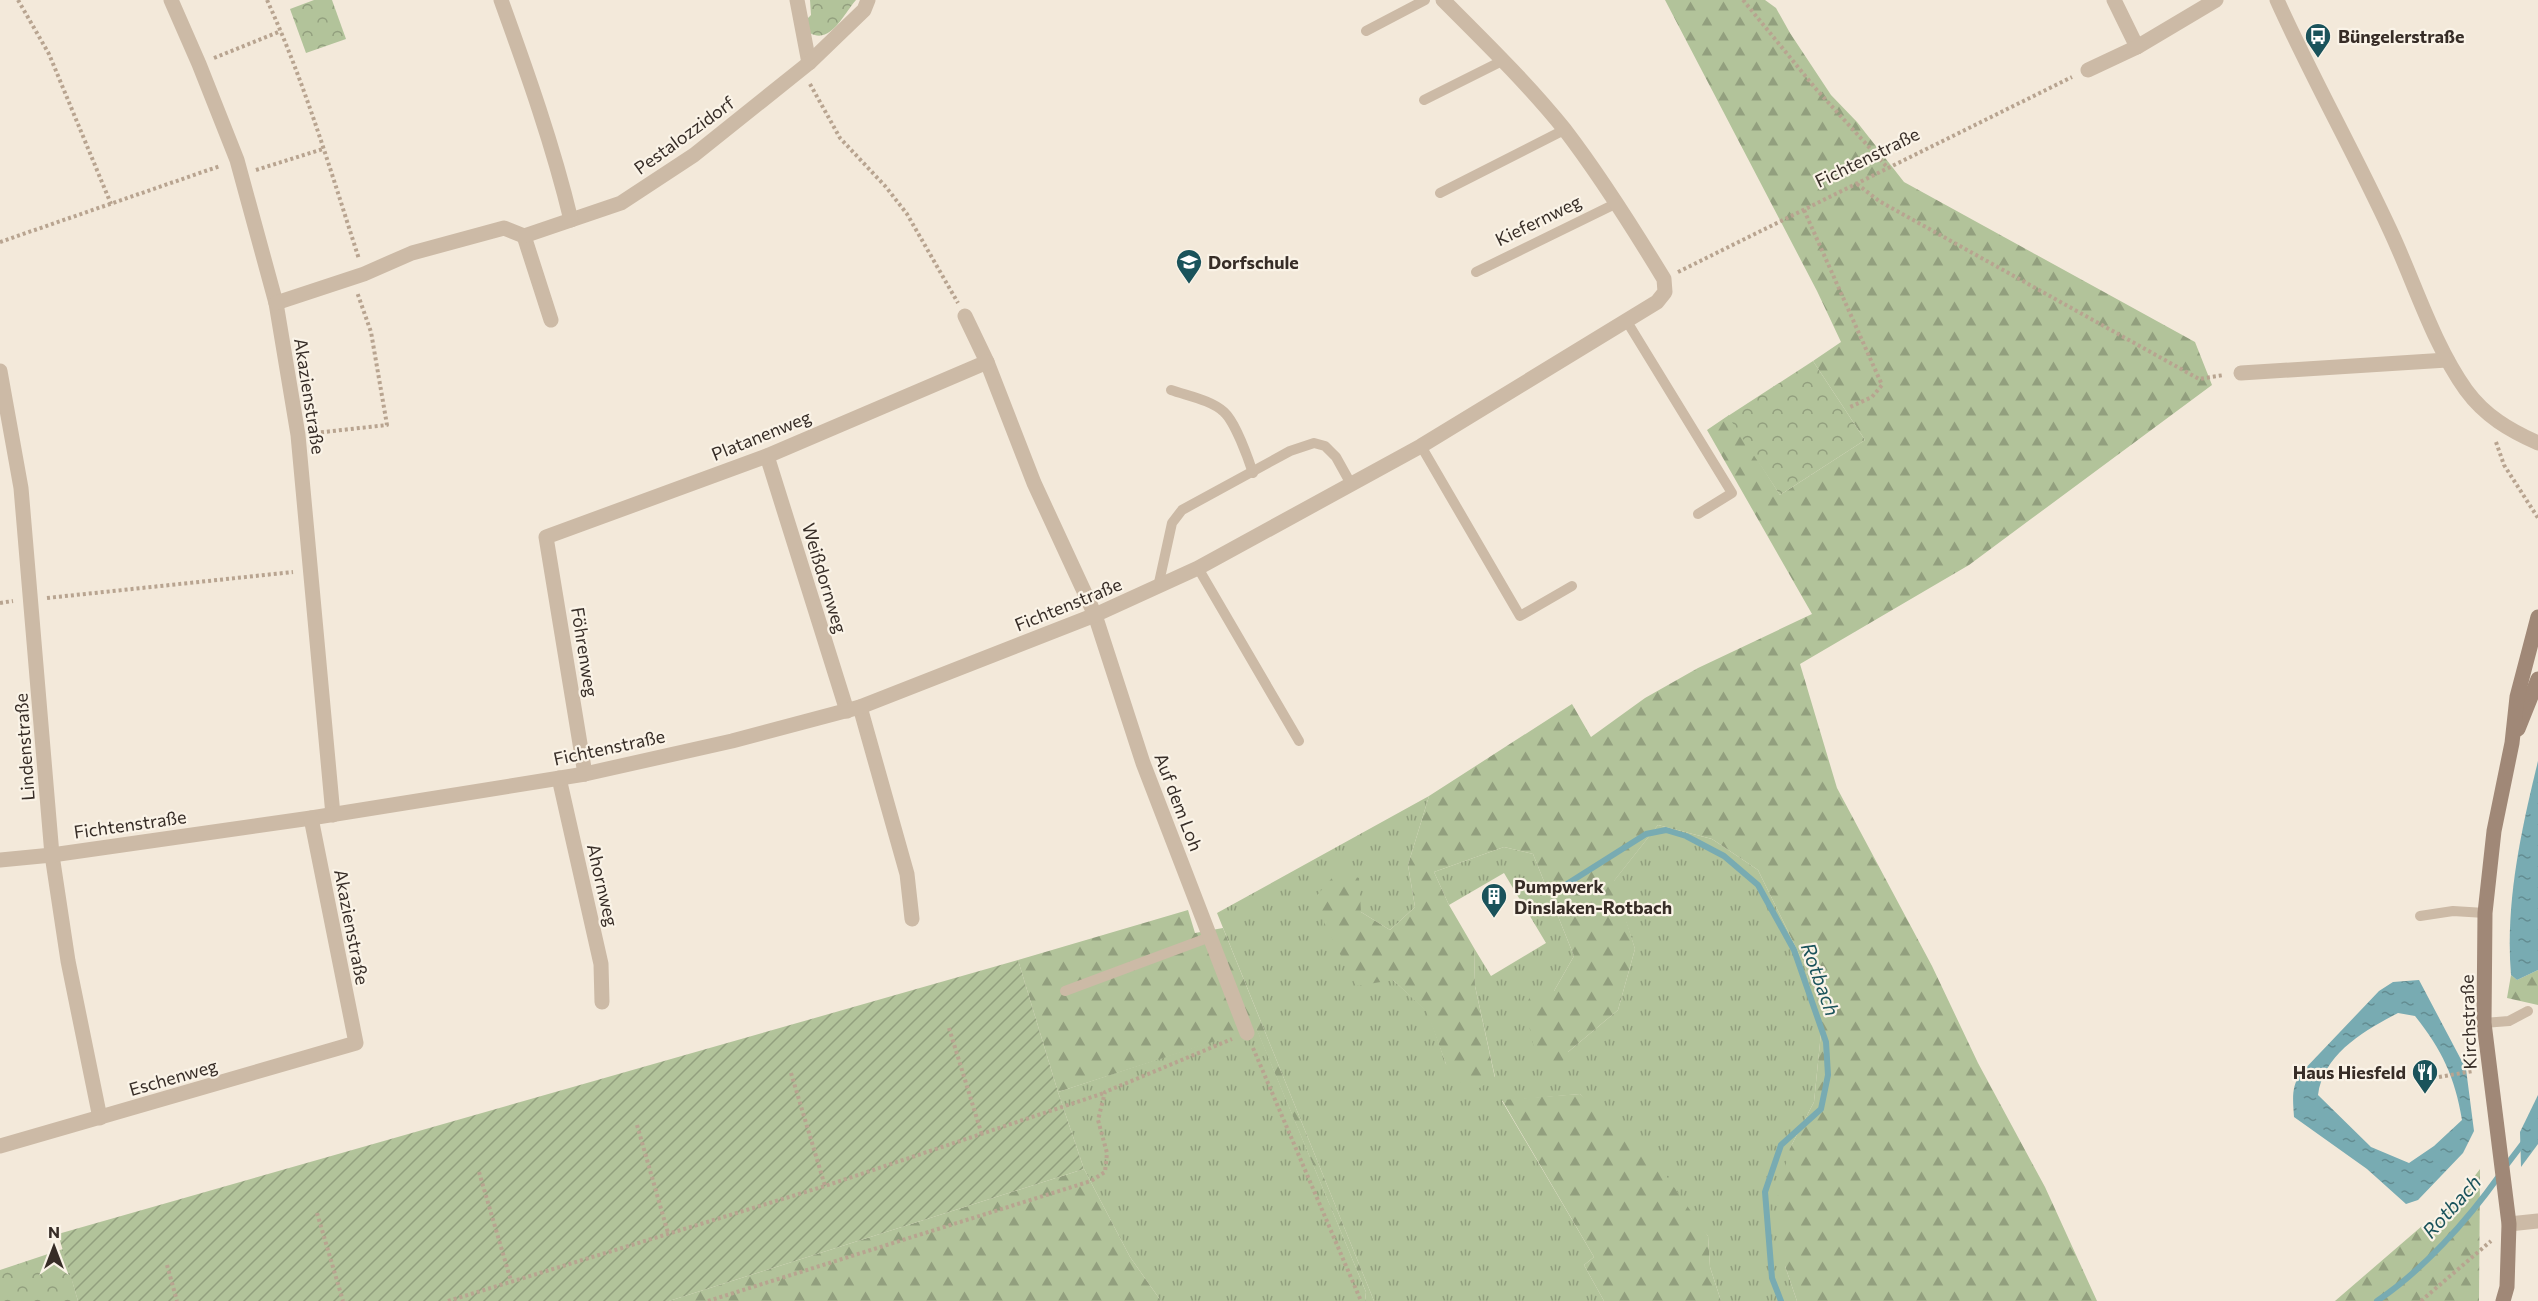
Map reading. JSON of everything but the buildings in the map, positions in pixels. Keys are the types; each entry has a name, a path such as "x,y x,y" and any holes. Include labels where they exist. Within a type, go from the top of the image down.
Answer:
{"street":[{"name":"Akazienstraße","path":"171,0 200,64 241,175 276,303 298,435 333,814"},
{"path":"501,0 531,84 564,189 571,220"},
{"path":"797,0 805,66"},
{"name":"Pestalozzidorf","path":"524,236 621,203 694,155 805,66 864,10 868,0"},
{"name":"Kiefernweg","path":"1443,0 1504,60 1564,130 1617,203 1664,279"},
{"path":"2114,0 2137,47"},
{"path":"2088,70 2137,47 2216,0"},
{"path":"2277,0 2389,228 2447,360 2466,390 2487,415 2513,432 2538,444"},
{"path":"276,303 358,276 412,253 504,228 524,236 551,320"},
{"name":"Fichtenstraße","path":"0,860 52,855 311,818 585,774 732,741 853,709 1095,615 1198,568 1421,446 1657,302 1665,292 1664,279"},
{"name":"Auf dem Loh","path":"965,316 987,362 1034,483 1095,615 1143,763 1247,1033"},
{"path":"2241,373 2447,360"},
{"name":"Platanenweg","path":"546,537 767,456 987,362"},
{"name":"Lindenstraße","path":"0,371 21,488 52,855 68,961 100,1118"},
{"name":"Weißdornweg","path":"767,456 907,874 912,919"},
{"name":"Föhrenweg","path":"546,537 585,774"},
{"name":"Kirchstraße","path":"2503,1301 2506,1287 2509,1224 2484,1023 2485,913 2494,831 2512,743 2517,697 2538,617"},
{"name":"Kirchstraße","path":"2512,743 2538,679"},
{"name":"Ahornweg","path":"558,778 601,964 602,1002"},
{"name":"Akazienstraße","path":"311,818 356,1043"},
{"name":"Eschenweg","path":"0,1146 356,1043"},
{"path":"2509,1224 2538,1221"}],"lane":[{"path":"1366,31 1425,0"},
{"path":"1425,100 1504,60"},
{"path":"1440,193 1564,130"},
{"name":"Kiefernweg","path":"1476,272 1617,203"},
{"path":"1626,320 1732,493 1698,514"},
{"path":"1172,390 1207,403 1225,413 1244,447 1253,473"},
{"path":"1158,587 1172,523 1182,510 1290,451 1314,443 1325,446 1336,457 1351,484"},
{"path":"1421,446 1520,616 1572,586"},
{"path":"1198,568 1299,741"},
{"path":"2420,916 2453,911 2485,913"},
{"path":"1065,991 1210,937"},
{"path":"2484,1023 2509,1021 2528,1011"}],"path":[{"path":"18,0 48,54 111,204"},
{"path":"267,0 281,31 324,149 371,332 387,425 298,435"},
{"path":"1743,0 1816,89 1888,168"},
{"path":"200,64 281,31"},
{"path":"805,66 840,138 886,187 907,214 965,316"},
{"name":"Fichtenstraße","path":"1664,279 2088,70"},
{"path":"241,175 324,149"},
{"path":"0,242 220,166"},
{"path":"1857,184 1879,201 2199,379 2241,373"},
{"path":"1804,210 1882,384 1872,396 1850,407"},
{"path":"2487,415 2504,465 2538,518"},
{"path":"0,603 312,570"},
{"path":"949,1028 982,1135"},
{"path":"448,1301 825,1186 982,1135 1105,1092 1247,1033 1361,1301"},
{"path":"2439,1077 2467,1072"},
{"path":"791,1073 825,1186"},
{"path":"708,1301 1091,1181 1106,1173 1107,1153 1098,1120 1105,1092"},
{"path":"637,1125 668,1233"},
{"path":"479,1173 511,1281"},
{"path":"317,1213 343,1301"},
{"path":"2421,1301 2509,1224"},
{"path":"167,1265 177,1301"}],"green space":[{"path":"314,0 332,0 346,39 306,53 290,9"},
{"path":"810,0 856,0 831,31 818,36 810,33 805,21 811,15"},
{"path":"1665,0 1765,0 1776,8 1831,95 1857,122 1904,182 2195,342 2212,385 1969,565 1800,664 1837,788 1932,966 1978,1063 2045,1187 2097,1301 1797,1301 1785,1266 1777,1199 1790,1148 1814,1102 1821,1033 1805,966 1758,870 1712,839 1658,825 1614,881 1635,949 1618,1010 1568,1052 1555,1076 1536,1057 1525,1007 1533,991 1554,991 1574,956 1533,854 1504,847 1434,872 1449,905 1474,948 1475,986 1495,1078 1470,1094 1446,1064 1427,1012 1393,980 1356,986 1313,900 1338,871 1359,878 1361,912 1390,930 1415,907 1408,865 1429,796 1572,704 1591,737 1645,698 1698,668 1812,614 1707,430 1729,415 1780,495 1865,440 1813,361 1841,342 1817,291"},
{"path":"1813,361 1865,440 1780,495 1728,416"},
{"path":"1429,796 1408,865 1415,907 1390,930 1361,912 1338,871 1393,980 1428,1012 1446,1064 1495,1077 1475,986 1474,948 1491,976 1546,943 1504,873 1449,905 1434,872 1504,847 1533,854 1574,956 1554,991 1568,1052 1618,1010 1635,949 1613,882 1658,825 1712,839 1758,870 1805,966 1821,1033 1814,1102 1790,1148 1785,1266 1797,1301 1721,1301 1710,1267 1708,1236 1580,1094 1502,1101 1594,1257 1584,1265 1604,1301 1374,1301 1217,913"},
{"path":"1188,910 1195,933 1223,928 1374,1301 1365,1301 1366,1292 1256,1028 1058,1092 1018,960"},
{"path":"1018,960 1084,1169 669,1301 78,1301 58,1234"},
{"path":"2538,970 2538,1005 2507,998 2511,975 2517,980"},
{"path":"1256,1027 1366,1292 1365,1301 1161,1301 1130,1257 1084,1169 1058,1092"},
{"path":"1580,1094 1654,1158 1708,1236 1710,1267 1721,1301 1604,1301 1584,1265 1594,1257 1502,1100"},
{"path":"1084,1169 1130,1257 1161,1301 669,1301"},
{"path":"2480,1169 2479,1301 2335,1301 2422,1226 2441,1216 2452,1206"},
{"path":"63,1249 78,1301 0,1301 0,1270"}],"water":[{"path":"2538,761 2538,970 2517,980 2511,975 2512,894 2520,840"},
{"path":"2419,980 2466,1069 2474,1131 2463,1153 2418,1200 2406,1204 2367,1169 2294,1117 2293,1105 2294,1089 2300,1074 2379,991 2393,982","holes":["2398,1013 2415,1016 2433,1041 2446,1065 2456,1090 2462,1120 2434,1146 2409,1163 2371,1147 2318,1095 2328,1067 2347,1045 2372,1027"]},
{"path":"2538,1095 2538,1144 2521,1167 2520,1132"}],"waterway":[{"name":"Rotbach","path":"1559,889 1646,834 1666,830 1686,836 1724,856 1758,885 1794,950 1826,1042 1828,1075 1821,1109 1781,1145 1765,1192 1772,1278 1781,1301"},
{"name":"Rotbach","path":"2505,1167 2524,1142"},
{"name":"Rotbach","path":"2377,1301 2411,1275 2443,1244 2499,1176"}],"place":[{"name":"Büngelerstraße","path":"2318,59"},
{"name":"Dorfschule","path":"1189,285"},
{"name":"Pumpwerk Dinslaken-Rotbach","path":"1494,919"},
{"name":"Haus Hiesfeld","path":"2425,1095"}]}
